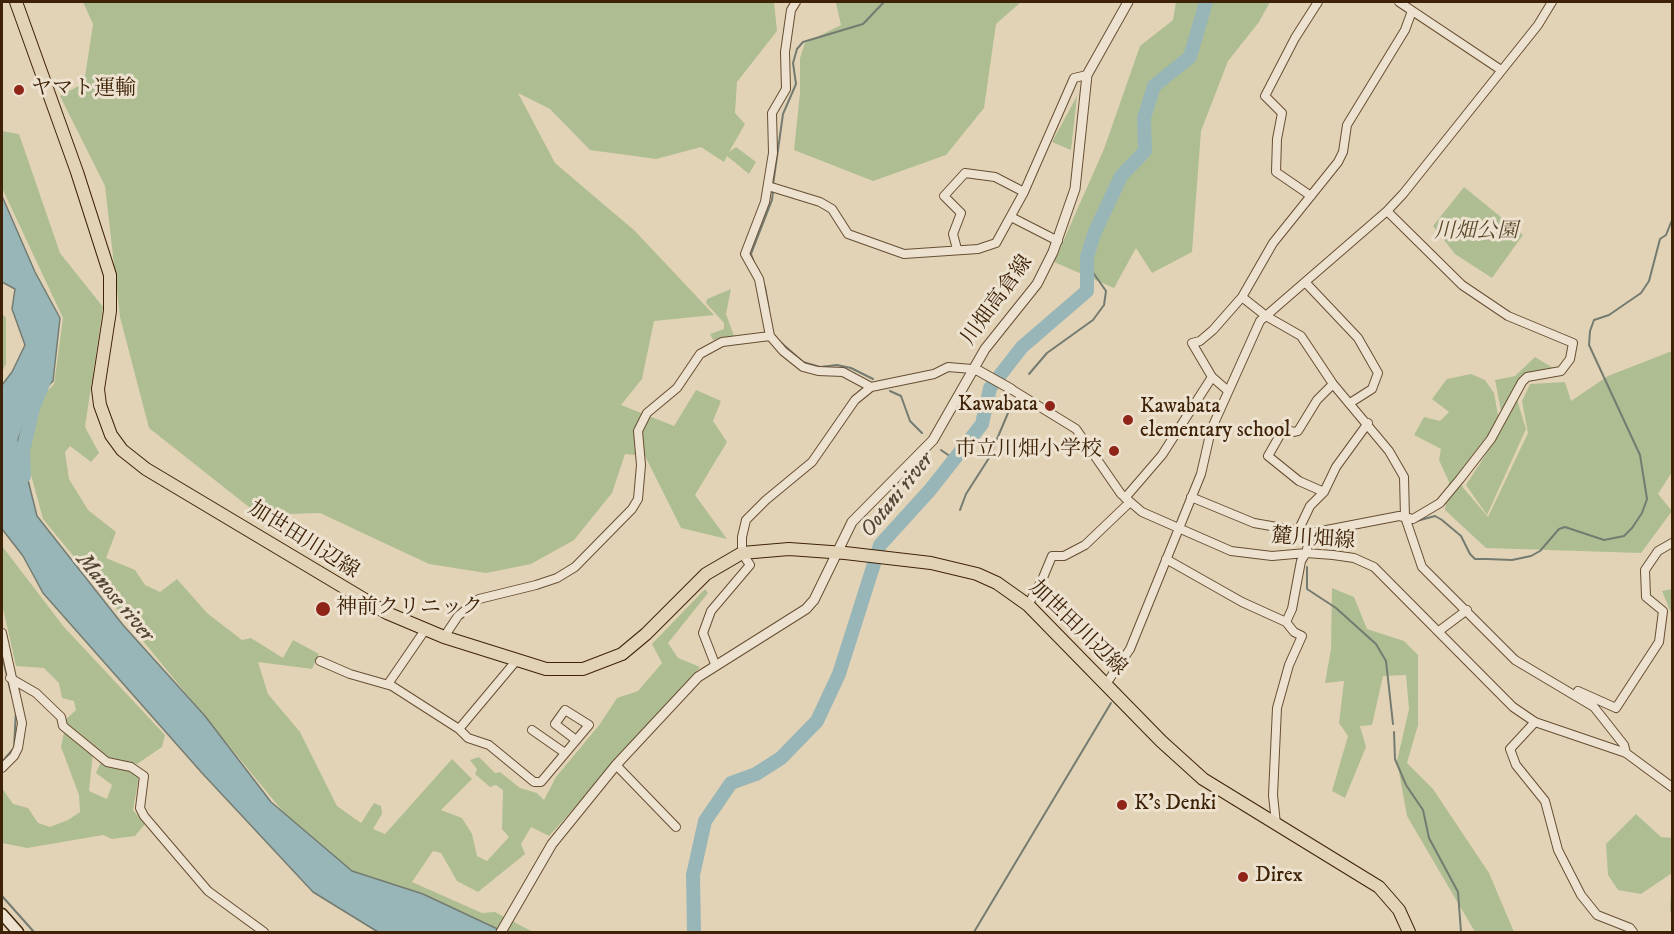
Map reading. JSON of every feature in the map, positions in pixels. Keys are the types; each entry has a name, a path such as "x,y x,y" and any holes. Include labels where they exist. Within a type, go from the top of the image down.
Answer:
{"main road":[{"name":"加世田川辺線","path":"16,2 80,182 110,275 110,311 98,389 100,405 111,435 122,450 161,479 350,593 425,630 546,669 572,670 609,661 646,634 706,574 742,553 789,549 840,553 955,567 977,574 997,583 1028,605 1194,772 1220,792 1349,866 1379,887 1399,910 1409,933"},
{"path":"2,914 18,933"}],"street":[{"path":"796,2 791,10 785,52 786,89 772,112 771,187 745,254 759,279 770,336 803,367 818,371 843,372 871,387"},
{"name":"川畑高倉線","path":"501,933 552,844 616,765 698,677 715,664 806,609 814,600 840,553 847,529 861,510 933,440 976,370 990,341 1037,284 1058,241 1075,189 1087,75 1128,2"},
{"path":"1311,196 1276,172 1277,139 1282,113 1265,96 1295,38 1318,2"},
{"path":"1399,2 1501,70"},
{"path":"1106,684 1130,649 1201,474 1211,430 1250,338 1266,316 1388,211 1538,25 1552,2"},
{"path":"1227,390 1212,377 1192,343 1213,330 1242,297 1269,248 1342,157 1347,125 1405,30 1412,11"},
{"path":"771,187 832,208 848,234 904,254 978,249 996,243 1024,192 1074,78 1087,75"},
{"path":"957,249 954,234 962,213 944,196 965,173 995,177 1024,192"},
{"path":"1191,497 1254,523 1299,529 1311,533 1405,517 1413,519 1440,503 1491,439 1522,382 1527,377 1561,371 1570,359 1573,344 1508,316 1462,285 1388,211"},
{"path":"1011,217 1058,241"},
{"path":"1305,282 1358,338 1378,372 1372,389 1350,403"},
{"path":"1242,297 1266,316 1301,336 1333,384 1368,423 1389,451 1404,477 1405,517 1422,567 1515,660 1532,672 1616,708 1659,642 1662,611 1646,597 1645,570 1658,551 1672,543"},
{"path":"444,637 458,616 479,599 557,578 575,567 632,509 638,499 641,465 638,431 647,412 676,388 700,354 722,342 770,336"},
{"path":"715,664 703,633 711,611 750,565 742,553 742,537 746,520 766,500 812,462 855,400 871,387 934,374 948,367 976,370"},
{"name":"麓川畑線","path":"976,370 1076,429 1127,501 1178,530 1231,551 1272,556 1306,553 1354,558 1374,567 1514,707 1535,722 1626,753 1672,788"},
{"path":"1028,605 1052,556 1064,556 1086,545 1127,501 1162,455 1212,377"},
{"path":"1324,492 1299,481 1268,456 1284,428 1293,432 1298,431 1317,400 1333,384"},
{"path":"1299,529 1310,506 1324,492 1336,467 1368,423"},
{"path":"1286,622 1292,609 1301,561 1306,553 1311,533"},
{"path":"1166,559 1242,602 1286,622 1293,632 1302,636 1289,665 1277,708 1273,795 1276,824"},
{"path":"1439,631 1467,610"},
{"path":"388,684 425,630"},
{"path":"2,633 10,678 21,708 21,740 14,756 2,768"},
{"path":"320,661 350,674 388,684 459,729 468,738 489,745 534,782 541,782 576,740"},
{"path":"459,729 516,661"},
{"path":"10,678 36,693 61,717 63,726 107,762 131,767 144,776 140,808 144,816 208,891 264,933"},
{"path":"1565,688 1594,707 1624,745 1626,753"},
{"path":"1535,722 1510,749 1516,765 1545,801 1558,850 1581,896 1597,915 1630,928 1633,933"},
{"path":"532,730 565,753"},
{"path":"616,765 676,827"}],"green space":[{"path":"83,2 774,2 777,31 737,82 735,113 745,124 729,152 736,147 756,162 749,174 727,156 724,162 701,147 656,159 590,150 550,109 518,93 555,163 635,231 714,315 654,321 642,379 621,405 674,426 696,390 721,401 713,421 727,442 695,495 727,539 681,528 645,456 625,454 612,493 574,540 531,564 486,573 429,564 320,513 259,515 149,428 120,317 105,186 60,96 84,83 93,24"},
{"path":"825,2 1021,2 996,24 984,108 946,155 873,181 794,150 800,93 800,58 805,43 841,25 836,3"},
{"path":"1176,2 1270,2 1259,22 1228,61 1201,131 1192,252 1152,273 1136,248 1114,288 1054,262 1104,149 1140,46 1173,20"},
{"path":"1077,96 1071,150 1052,142"},
{"path":"2,131 19,134 60,253 103,307 85,427 99,453 91,462 70,446 65,452 69,479 88,510 116,532 106,558 135,570 145,585 160,592 177,579 207,613 242,640 251,638 283,658 293,640 319,654 312,669 258,662 268,694 300,732 337,806 361,823 374,803 381,806 382,814 373,829 385,834 452,759 472,779 441,810 462,818 472,834 477,856 487,861 509,837 502,829 503,790 496,785 490,787 475,774 477,769 470,760 479,757 495,773 500,772 520,788 537,793 544,800 556,777 600,724 617,698 638,691 662,663 652,644 705,589 708,593 668,643 678,658 700,667 549,836 531,827 521,844 525,854 478,892 457,881 441,853 433,851 412,882 482,913 495,912 533,932 431,932 339,880 43,519 21,438 31,408 54,384 63,318 2,188"},
{"name":"川畑公園","path":"1464,187 1523,235 1492,278 1455,254 1433,226"},
{"path":"731,289 726,314 734,336 713,340 710,334 724,329 724,323 706,303 707,299"},
{"path":"2,313 6,318 6,364 2,372"},
{"path":"1672,351 1672,472 1658,494 1672,511 1641,553 1486,548 1445,510 1449,482 1439,460 1441,449 1414,435 1424,417 1440,421 1449,412 1432,399 1447,379 1471,374 1485,380 1494,393 1499,421 1455,478 1488,517 1528,433 1522,401 1530,384 1565,382 1571,401 1608,376"},
{"path":"1535,357 1553,368 1522,375 1514,390 1526,429 1487,515 1466,485 1504,426 1495,380 1515,376"},
{"path":"2,546 64,627 165,735 162,747 137,764 109,760 65,720 76,710 74,701 62,698 59,683 44,668 16,666 2,604"},
{"path":"1332,588 1354,597 1367,629 1404,641 1418,655 1418,725 1407,763 1433,789 1489,873 1514,932 1475,932 1407,816 1397,761 1409,709 1406,675 1383,676 1372,725 1360,726 1366,747 1345,798 1332,791 1348,736 1339,723 1344,681 1325,683 1331,649"},
{"path":"1672,589 1672,615 1662,591"},
{"path":"64,732 93,753 89,791 107,799 112,785 96,773 101,762 108,767 132,771 139,776 133,810 145,824 135,836 112,839 103,835 27,848 2,843 2,788 13,804 28,808 38,823 50,827 80,812 79,795 61,747"},
{"path":"1636,814 1661,837 1672,838 1672,873 1641,894 1618,890 1608,875 1606,844"},
{"path":"1672,873 1672,913 1670,911"}],"water":[{"path":"2,196 35,272 60,318 53,381 30,405 18,440 37,516 123,625 205,716 271,802 352,871 423,894 504,932 378,932 313,892 202,773 43,593 23,556 2,529 2,385 12,372 25,345 12,309 15,289 2,282"}],"waterway":[{"path":"773,185 783,114 796,84 793,63 797,49 803,42 863,24 884,2"},
{"name":"Ootani river","path":"694,932 693,875 705,821 731,783 756,774 781,758 817,721 839,674 880,545 930,490 982,424 990,388 1022,347 1087,291 1087,257 1094,234 1121,176 1145,151 1144,118 1154,86 1190,57 1206,2"},
{"path":"755,265 751,254 772,200 773,191"},
{"path":"1413,522 1435,516 1442,520 1461,536 1475,559 1512,560 1531,556 1540,551 1559,529 1565,527 1604,540 1624,536 1632,528 1642,513 1647,499 1640,455 1589,345 1590,331 1594,320 1609,315 1641,293 1649,281 1660,239 1666,235 1672,220"},
{"path":"1029,374 1047,353 1093,320 1104,305 1106,291 1087,264"},
{"path":"758,269 765,287 769,310"},
{"path":"778,340 803,362 820,367 837,365 851,368 873,379"},
{"name":"Manose river","path":"24,476 23,451 33,408 44,381"},
{"path":"890,391 901,396 910,421 922,433"},
{"path":"960,510 966,494 989,458 1008,413"},
{"path":"941,450 954,459"},
{"path":"1312,545 1317,539 1329,534 1375,524"},
{"path":"1307,567 1307,589 1336,608 1376,644 1386,661 1393,724"},
{"path":"2,655 11,693"},
{"path":"974,932 1111,703"},
{"path":"2,762 14,748 16,710"},
{"path":"1394,732 1395,759 1406,785 1423,810 1429,838 1458,892 1461,932"},
{"path":"2,896 34,932"}],"place":[{"name":"ヤマト運輸","path":"19,90"},
{"name":"Kawabata","path":"1050,406"},
{"name":"Kawabata elementary school","path":"1128,420"},
{"name":"市立川畑小学校","path":"1114,451"},
{"name":"神前クリニック","path":"323,609"},
{"name":"K's Denki","path":"1122,805"},
{"name":"Direx","path":"1243,877"}]}
